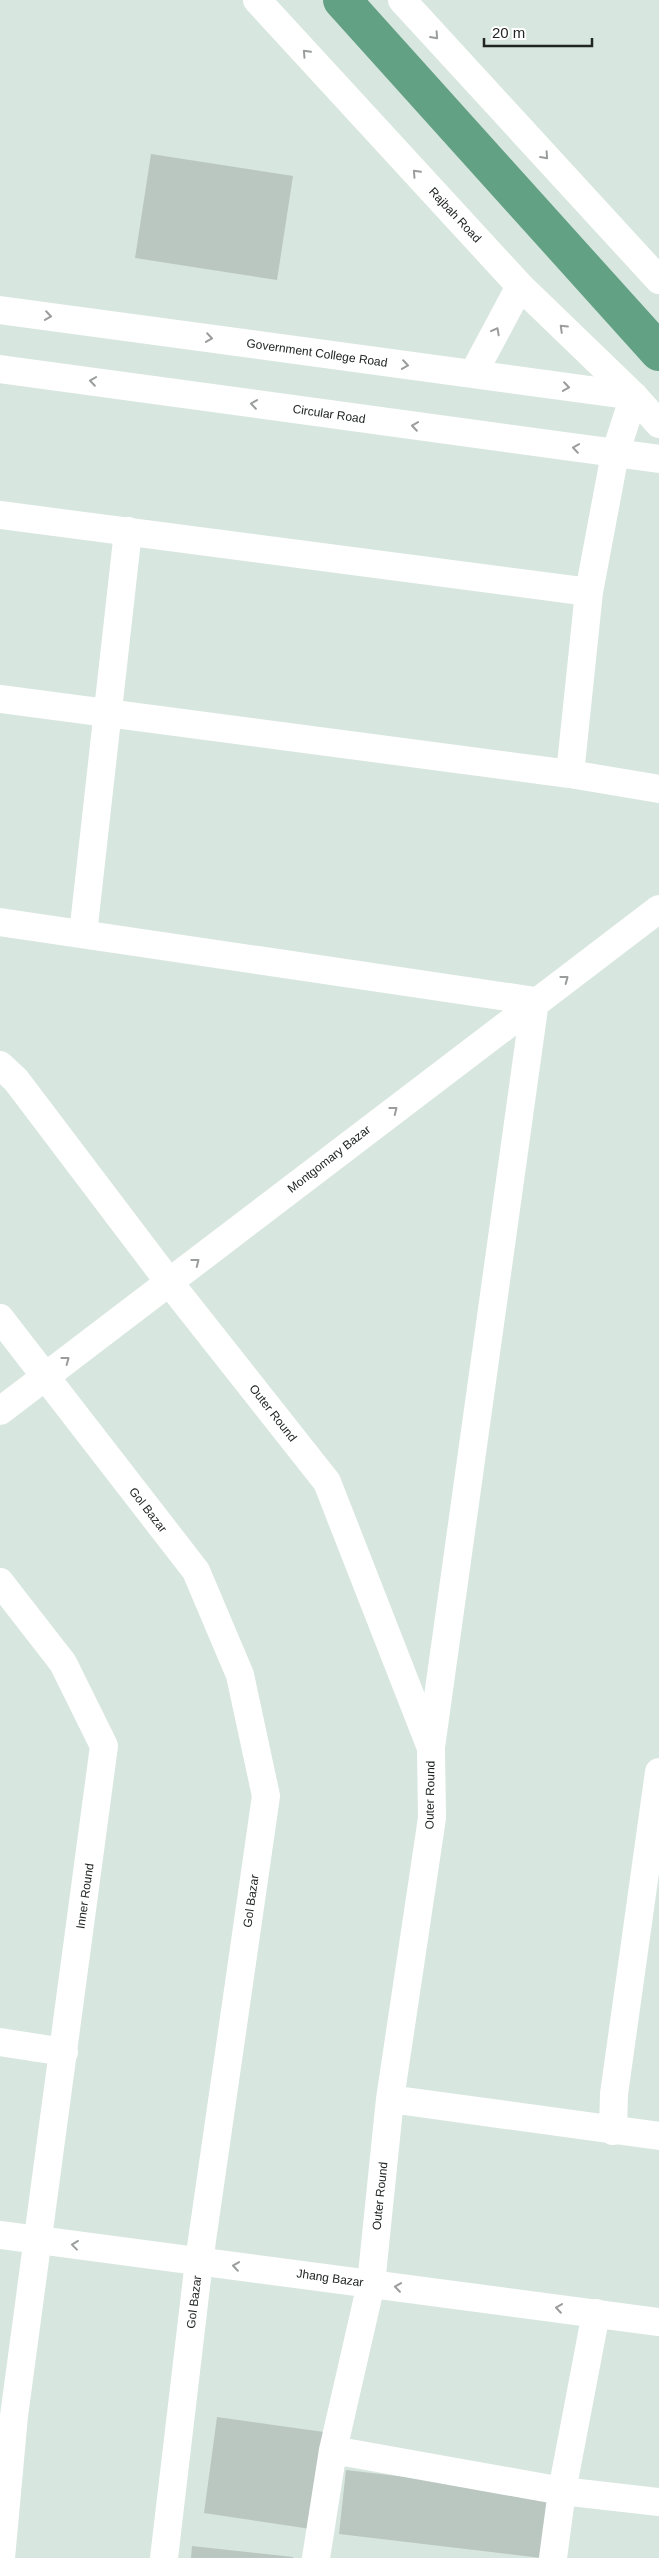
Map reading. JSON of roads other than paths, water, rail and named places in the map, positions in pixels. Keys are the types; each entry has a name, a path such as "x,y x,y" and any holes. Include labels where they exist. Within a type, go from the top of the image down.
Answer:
{"street":[{"name":"Rajbah Road","path":"256,0 520,286 634,396 659,424"},
{"path":"402,0 659,280"},
{"path":"473,374 520,286"},
{"name":"Government College Road","path":"0,310 634,396"},
{"name":"Circular Road","path":"0,369 659,459"},
{"path":"570,774 589,592 614,454 634,396"},
{"path":"0,515 589,592"},
{"path":"83,934 106,713 128,531"},
{"path":"0,700 570,774 659,789"},
{"name":"Montgomary Bazar","path":"0,1411 535,1001 659,909"},
{"path":"0,922 535,1001 431,1748"},
{"name":"Outer Round","path":"0,1065 16,1080 169,1282 327,1482 431,1748 432,1818 390,2098 371,2284 333,2450 316,2558"},
{"name":"Gol Bazar","path":"0,1318 196,1572 240,1674 266,1796 199,2261 164,2558"},
{"name":"Inner Round","path":"0,1582 8,1610 63,1663 104,1746 39,2240 7,2415 1,2558"},
{"path":"613,2131 614,2094 659,1772"},
{"path":"0,2042 64,2052"},
{"path":"390,2098 659,2136"},
{"name":"Jhang Bazar","path":"0,2235 659,2322"},
{"path":"553,2558 562,2491 596,2313"},
{"path":"333,2450 562,2491 659,2502"}],"waterway":[{"path":"342,0 659,352"}]}
